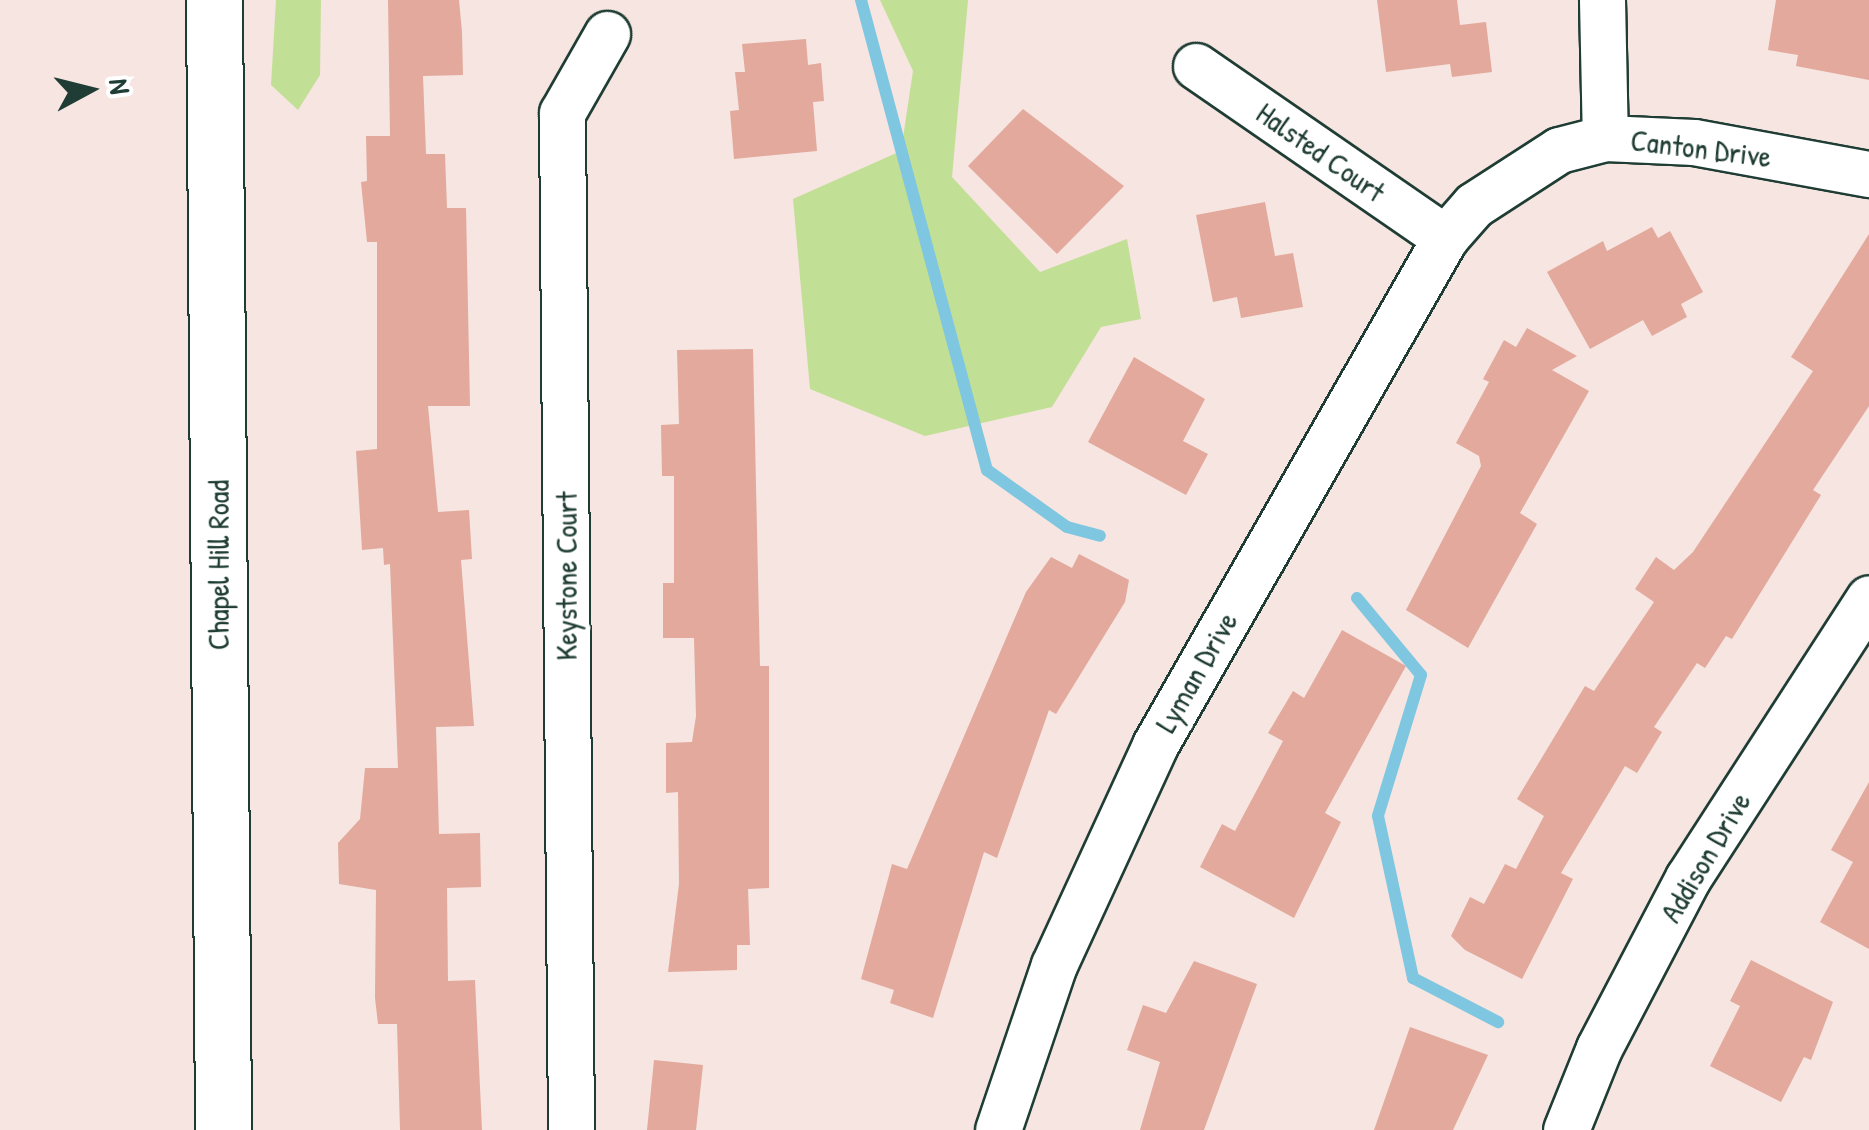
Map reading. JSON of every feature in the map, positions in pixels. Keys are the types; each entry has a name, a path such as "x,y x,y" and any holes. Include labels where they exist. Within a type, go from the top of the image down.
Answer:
{"street":[{"name":"Chapel Hill Road","path":"214,0 223,1130"},
{"path":"1602,0 1605,138"},
{"name":"Keystone Court","path":"571,1130 562,113 607,34"},
{"name":"Halsted Court","path":"1196,66 1445,238"},
{"name":"Canton Drive","path":"1445,238 1513,173 1605,138 1694,142 1869,174"},
{"name":"Lyman Drive","path":"998,1130 1054,965 1154,744 1445,238"},
{"name":"Addison Drive","path":"1566,1130 1599,1048 1688,878 1869,598"}],"green space":[{"path":"276,0 321,0 320,75 298,110 271,85"},
{"path":"880,0 968,0 952,177 1040,272 1127,239 1141,319 1101,327 1052,407 925,436 810,389 793,199 901,151 913,71"}],"building":[{"path":"388,0 459,0 462,32 463,75 423,76 426,154 445,154 447,208 466,208 470,406 428,406 438,512 469,510 472,559 461,560 474,726 436,727 439,834 480,833 481,887 447,888 448,981 475,980 482,1130 400,1130 397,1024 378,1024 375,998 376,890 339,884 338,843 360,819 365,768 398,768 390,564 384,565 383,548 362,550 356,451 377,449 377,242 367,242 361,182 367,181 366,136 390,136"},
{"path":"1377,0 1457,0 1460,25 1486,22 1492,72 1452,77 1450,64 1386,72"},
{"path":"1776,0 1869,0 1869,80 1796,66 1798,55 1768,50"},
{"path":"806,39 808,65 821,63 824,101 813,102 817,151 734,159 730,111 739,110 735,72 745,72 742,44"},
{"path":"1023,109 1124,186 1057,254 968,166"},
{"path":"1265,202 1275,256 1293,253 1303,307 1241,318 1237,297 1213,302 1196,215"},
{"path":"1652,227 1658,238 1670,231 1703,292 1681,304 1687,317 1652,336 1643,320 1590,349 1547,272 1603,241 1607,251"},
{"path":"1869,234 1869,406 1813,490 1821,495 1732,639 1726,636 1705,668 1697,663 1654,727 1662,732 1637,773 1625,766 1561,873 1573,879 1522,979 1465,950 1451,936 1470,897 1484,904 1505,864 1516,869 1544,816 1517,799 1585,686 1594,691 1654,602 1635,589 1656,557 1674,570 1693,552 1813,371 1791,357"},
{"path":"1527,328 1577,356 1552,370 1589,391 1520,513 1537,524 1468,648 1406,610 1481,466 1479,456 1456,443 1489,382 1483,379 1504,340 1516,347"},
{"path":"753,349 760,666 769,666 769,888 748,889 750,945 737,945 737,970 668,972 679,884 678,792 666,793 666,743 692,742 696,716 694,638 663,638 663,583 674,583 674,476 662,476 661,425 679,424 677,350"},
{"path":"1134,357 1205,399 1183,441 1208,454 1186,495 1088,442"},
{"path":"1079,554 1129,580 1125,602 1056,714 1049,710 997,858 984,852 933,1018 890,1003 894,990 861,979 892,864 907,869 1026,592 1051,557 1072,568"},
{"path":"1342,630 1406,666 1325,813 1341,822 1294,918 1200,867 1222,824 1235,831 1283,741 1268,733 1293,691 1304,698"},
{"path":"1869,782 1869,949 1820,922 1853,862 1831,850"},
{"path":"1751,960 1833,1002 1811,1060 1804,1057 1781,1102 1710,1066 1740,1006 1730,1001"},
{"path":"1194,961 1257,984 1204,1130 1140,1130 1160,1062 1127,1050 1143,1005 1166,1013"},
{"path":"1410,1027 1488,1055 1453,1130 1374,1130"},
{"path":"654,1060 703,1065 696,1130 647,1130"}],"waterway":[{"path":"861,0 987,470 1067,527 1100,536"},
{"path":"1357,598 1421,675 1378,816 1413,978 1498,1022"}]}
